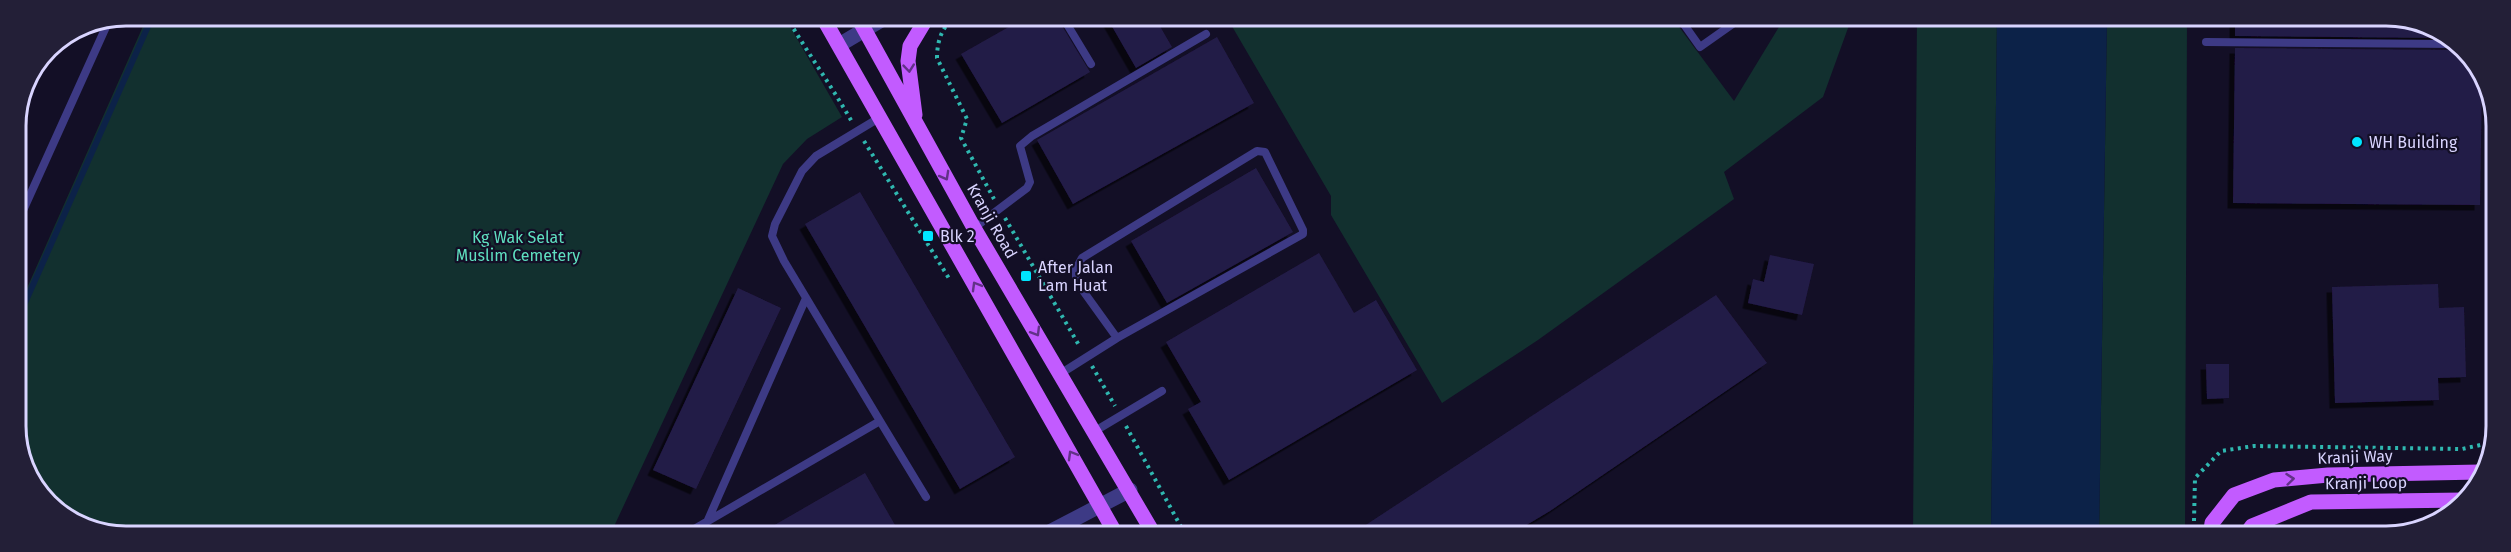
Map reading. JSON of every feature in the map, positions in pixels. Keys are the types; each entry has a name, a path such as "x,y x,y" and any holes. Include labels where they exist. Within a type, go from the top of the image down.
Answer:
{"main road":[{"path":"831,26 879,118 1112,526"},
{"name":"Kranji Road","path":"862,26 974,228 1150,526"},
{"path":"916,124 908,62 910,46 922,26"},
{"name":"Kranji Way","path":"2212,526 2234,495 2274,480 2328,475 2474,471"},
{"name":"Kranji Loop","path":"2252,526 2311,502 2453,500"},
{"path":"2430,501 2443,508"}],"street":[{"path":"839,45 856,26"},
{"path":"1062,526 1130,490"}],"lane":[{"path":"1068,26 1091,64"},
{"path":"1685,26 1700,47 1730,26"},
{"path":"26,204 106,27"},
{"path":"974,228 1027,188 1030,182 1020,146 1032,136 1206,34"},
{"path":"2206,42 2443,44"},
{"path":"879,118 816,156 802,171 775,224 772,236 806,298 926,497"},
{"path":"1060,374 1117,338 1303,234 1265,152 1257,151 1082,258 1076,269 1076,281 1117,338"},
{"path":"707,522 806,298"},
{"path":"1095,431 1162,391"},
{"path":"700,526 880,421"}],"path":[{"path":"792,26 956,289"},
{"path":"945,26 937,48 937,58 967,119 961,138 1087,357 1180,526"}],"green space":[{"name":"Kg Wak Selat Muslim Cemetery","path":"143,26 790,26 842,117 807,139 783,164 614,526 126,526 106,525 93,521 65,506 46,487 33,465 27,446 26,290"},
{"path":"1232,26 1678,26 1734,101 1780,26 1849,26 1823,97 1724,172 1734,199 1538,340 1442,403 1331,215 1331,196"},
{"path":"1917,26 1997,26 1991,526 1913,526"},
{"path":"2107,26 2187,26 2185,526 2099,526"}],"water":[{"path":"1997,26 2107,26 2099,526 1991,526"}],"building":[{"path":"1010,26 1062,26 1090,72 1002,123 961,54"},
{"path":"1112,26 1160,26 1172,47 1136,68"},
{"path":"2235,26 2385,26 2405,27 2433,38 2235,36"},
{"path":"1217,37 1254,103 1073,204 1037,140"},
{"name":"WH Building","path":"2235,48 2450,50 2465,65 2475,81 2482,99 2480,205 2233,203"},
{"path":"1256,168 1293,232 1167,303 1131,241"},
{"path":"860,192 1015,457 960,489 805,224"},
{"path":"1319,253 1354,313 1376,300 1417,370 1229,480 1188,409 1201,402 1166,342"},
{"path":"1770,255 1814,264 1802,315 1748,303 1753,279 1764,282"},
{"path":"2438,284 2439,308 2464,307 2466,377 2438,378 2439,400 2335,403 2332,287"},
{"path":"738,288 781,308 696,489 653,470"},
{"path":"1716,295 1767,363 1525,526 1364,526"},
{"path":"2206,364 2229,364 2229,398 2207,399"},
{"path":"865,473 895,525 893,526 773,526"}],"waterway":[{"path":"26,301 148,26"}],"place":[{"name":"WH Building","path":"2357,142"},
{"name":"Blk 2","path":"928,236"},
{"name":"After Jalan Lam Huat","path":"1026,276"}]}
